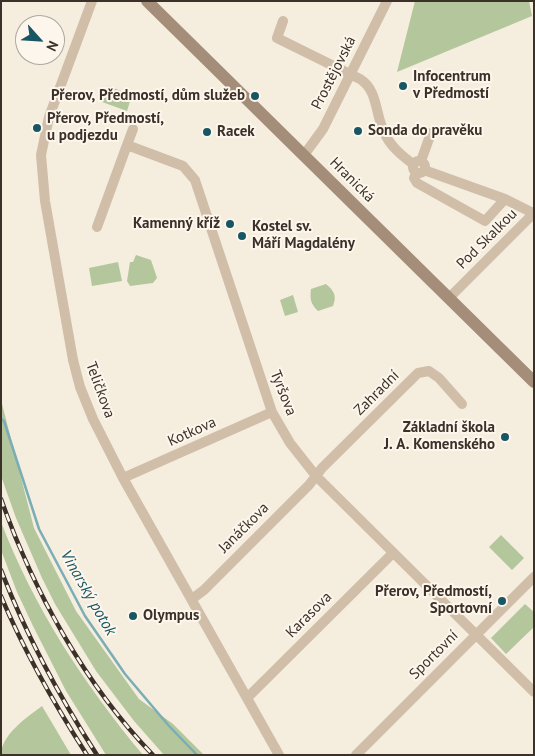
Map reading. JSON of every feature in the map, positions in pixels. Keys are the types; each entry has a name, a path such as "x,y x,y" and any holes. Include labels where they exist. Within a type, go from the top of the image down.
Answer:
{"main road":[{"name":"Hranická","path":"147,1 534,382"}],"street":[{"name":"Teličkova","path":"92,1 49,117 42,145 41,168 51,241 76,373 93,419 124,478 279,755"},
{"name":"Prostějovská","path":"304,155 318,136 387,1"},
{"path":"283,21 277,38 363,80 373,94 378,116 386,137 398,153 418,167 505,199 534,213"},
{"path":"97,227 133,129"},
{"path":"431,133 414,178 417,183 485,221 505,199"},
{"name":"Tyršova","path":"127,145 183,166 195,180 272,412 290,443 316,476 534,692"},
{"name":"Pod Skalkou","path":"449,298 534,213"},
{"name":"Zahradní","path":"316,476 418,373 429,371 439,378 462,404"},
{"name":"Kotkova","path":"124,478 272,412"},
{"name":"Janáčkova","path":"192,600 316,476"},
{"name":"Karasova","path":"246,698 393,553"},
{"name":"Sportovní","path":"356,755 534,577"}],"green space":[{"path":"415,1 529,1 532,16 397,72"},
{"path":"108,86 132,95 127,111 102,102"},
{"path":"136,255 151,260 157,278 153,283 130,286 127,281 130,262 133,262"},
{"path":"118,262 122,281 92,286 89,268"},
{"path":"326,284 334,294 333,306 318,311 311,301 311,289"},
{"path":"293,295 298,312 285,316 280,300"},
{"path":"1,400 34,528 76,611 139,699 173,724 204,755 164,755 134,721 96,671 55,604 16,518 1,476"},
{"path":"1,522 29,585 62,644 101,701 143,755 106,755 66,691 17,592 1,550"},
{"path":"501,535 524,558 512,570 489,547"},
{"path":"525,604 534,612 534,627 506,654 491,638"},
{"path":"42,706 71,755 1,755 5,740 10,734 22,721"}],"waterway":[{"name":"Vinarský potok","path":"1,419 4,421 39,529 85,616 125,674 169,726 197,755"}],"railway":[{"path":"1,499 29,568 45,602 64,635 83,667 105,698 128,728 153,755"},
{"path":"1,570 21,618 44,665 97,755"},
{"path":"1,596 41,677 87,755"}],"place":[{"name":"Infocentrum v Předmostí","path":"403,86"},
{"name":"Přerov, Předmostí, dům služeb","path":"255,96"},
{"name":"Přerov, Předmostí, u podjezdu","path":"37,128"},
{"name":"Sonda do pravěku","path":"358,131"},
{"name":"Racek","path":"207,132"},
{"name":"Kamenný kříž","path":"230,224"},
{"name":"Kostel sv. Máří Magdalény","path":"242,236"},
{"name":"Základní škola J. A. Komenského","path":"505,437"},
{"name":"Přerov, Předmostí, Sportovní","path":"502,601"},
{"name":"Olympus","path":"133,616"}]}
